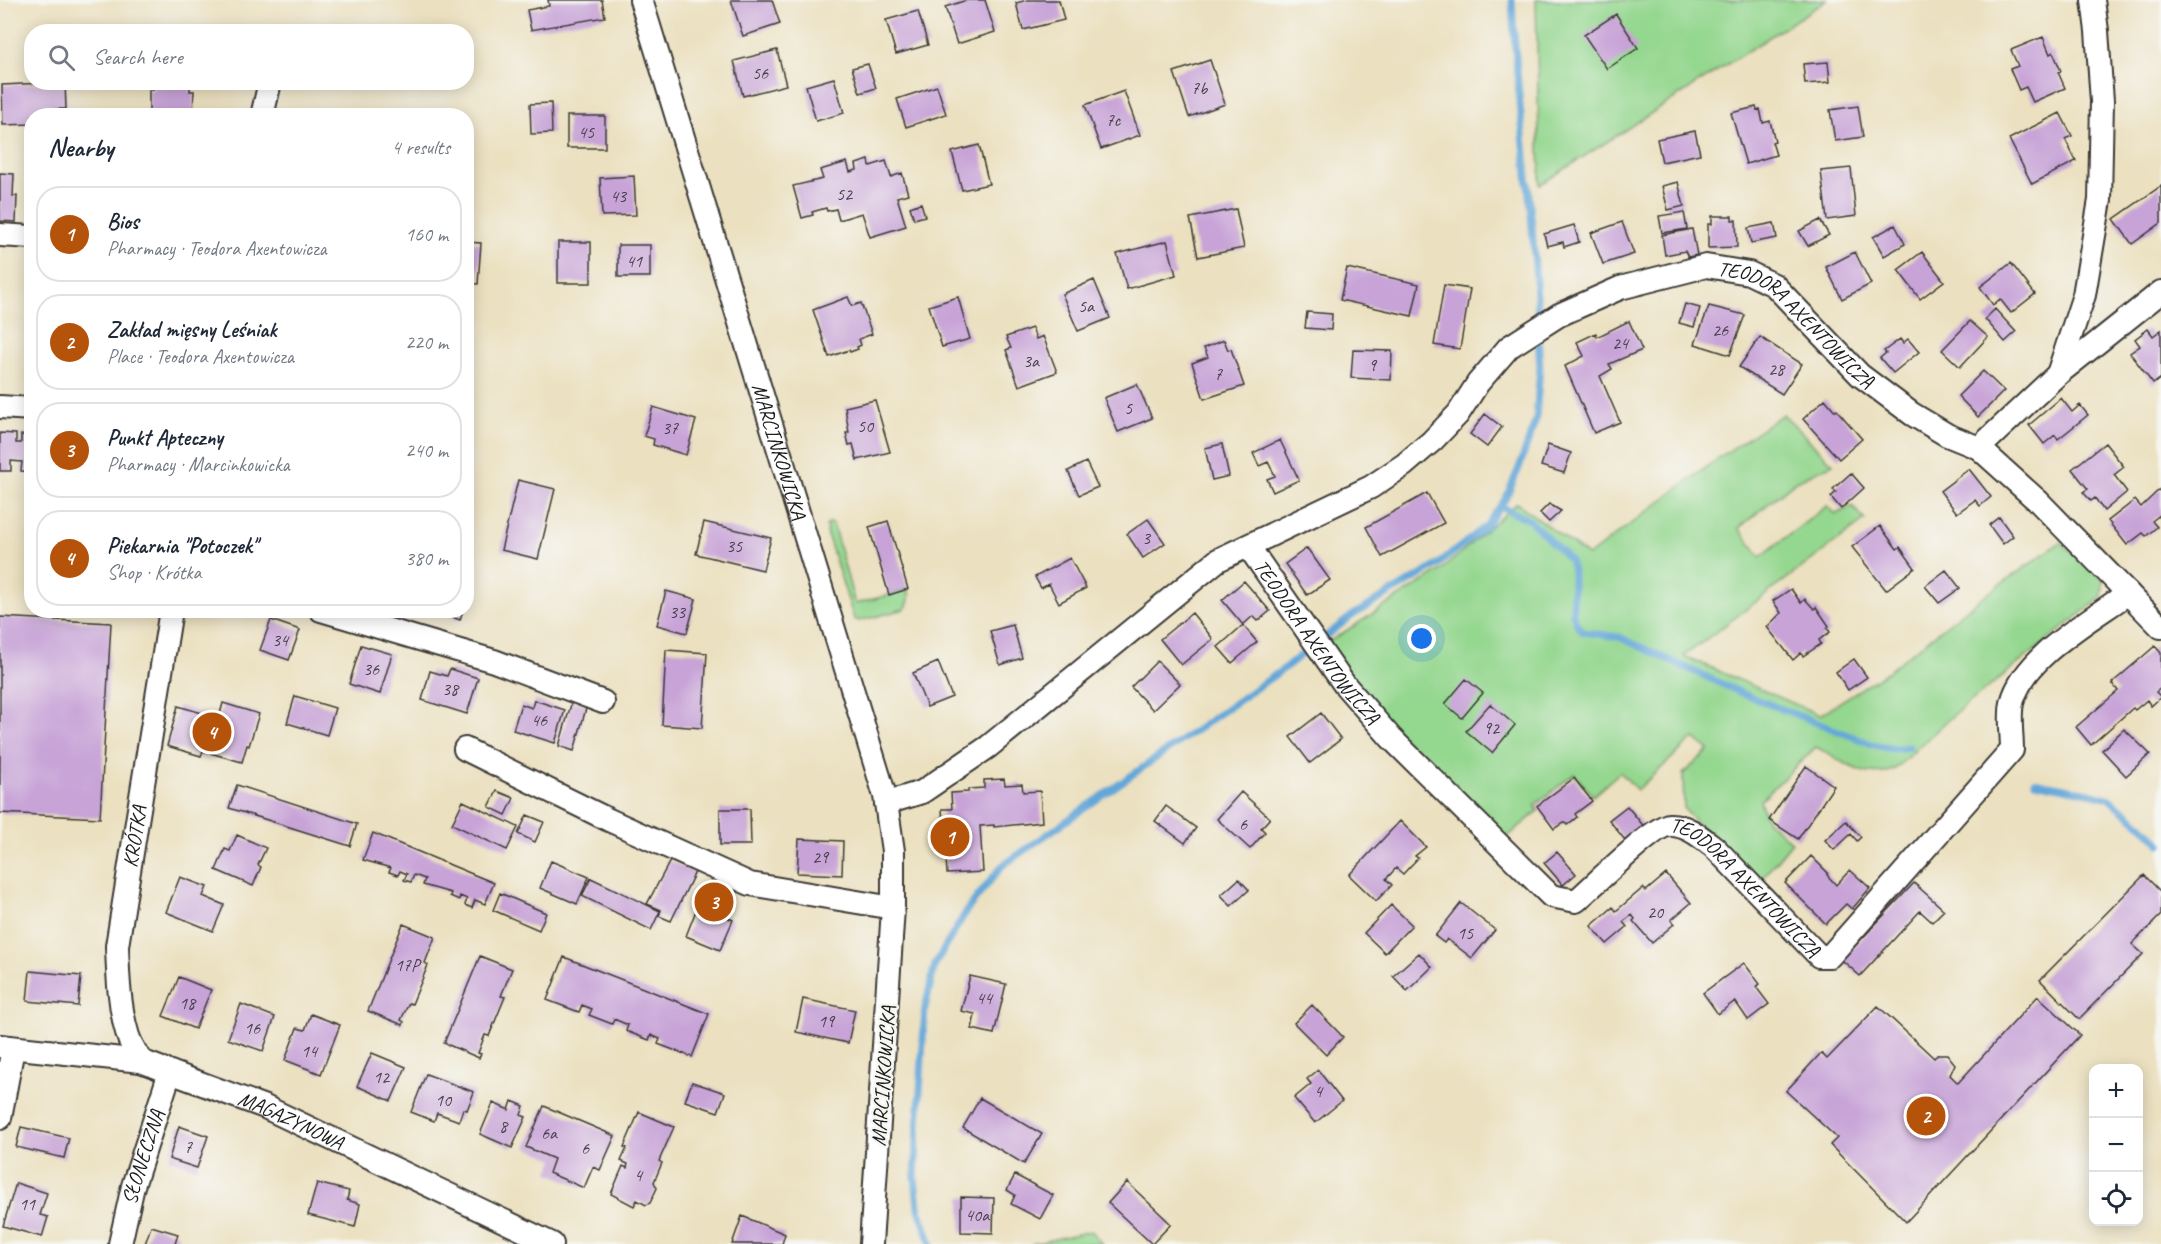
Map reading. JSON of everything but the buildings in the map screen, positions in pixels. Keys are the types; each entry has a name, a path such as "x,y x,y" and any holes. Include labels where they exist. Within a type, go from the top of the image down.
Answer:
{"street":[{"name":"MARCINKOWICKA","path":"641,0 886,803 893,851 893,908 871,1244"},
{"path":"2058,374 2084,296 2100,200 2102,100 2093,0"},
{"path":"264,108 268,90"},
{"path":"0,234 24,236"},
{"name":"TEODORA AXENTOWICZA","path":"886,803 922,792 995,742 1218,560 1371,487 1404,465 1458,414 1478,383 1509,347 1554,319 1620,288 1706,266 1749,273 1774,285 1860,375 1912,414 1947,435 1979,448 2039,502 2161,627"},
{"path":"1979,448 2058,374 2161,292"},
{"path":"0,406 24,408"},
{"name":"TEODORA AXENTOWICZA","path":"1248,546 1344,684 1391,738 1484,829 1522,870 1551,896 1576,901 1650,836 1665,825 1675,826 1698,835 1714,847 1819,956 1830,956 2012,750 2012,704 2022,680 2044,654 2128,593"},
{"name":"KRÓTKA","path":"141,1061 128,1038 123,1016 117,946 170,618"},
{"path":"348,618 494,661 603,702"},
{"path":"465,749 609,820 750,884 893,908"},
{"name":"MAGAZYNOWA","path":"0,1118 7,1047 141,1061 265,1107 552,1244"},
{"name":"SŁONECZNA","path":"120,1244 132,1186 170,1072"}],"green space":[{"path":"1536,0 1827,0 1540,185"},
{"path":"1783,414 1833,464 1796,481 1739,528 1760,557 1827,506 1836,514 1852,506 1865,520 1684,656 1820,715 1887,672 1977,601 2061,542 2103,580 2102,597 1951,717 1896,768 1875,774 1865,772 1816,747 1760,801 1767,821 1792,842 1755,887 1684,809 1683,774 1709,750 1694,738 1637,790 1620,772 1593,796 1574,774 1535,805 1538,811 1505,839 1379,718 1327,643 1440,571 1517,503 1588,556 1717,459"},
{"path":"829,523 833,524 855,604 908,590 909,600 905,609 859,621 854,619 828,537 826,526"},
{"path":"1091,1231 1102,1244 1032,1244"}],"waterway":[{"path":"1512,0 1538,324"},
{"path":"931,1244 918,1206 915,1177 925,1008 935,964 967,910 1002,866 1282,670 1353,615 1436,566 1486,526 1506,498 1536,419 1540,367 1538,335"},
{"path":"1500,506 1529,520 1570,560 1573,571 1573,614 1577,625 1583,632 1619,637 1748,696 1874,745 1894,749 1909,747"},
{"path":"2035,782 2108,798 2142,825 2161,844"}],"place":[{"name":"Piekarnia \"Potoczek\"","path":"212,732"},
{"name":"Bios","path":"950,837"},
{"name":"Punkt Apteczny","path":"714,902"},
{"name":"Zakład mięsny Leśniak","path":"1926,1116"}]}
